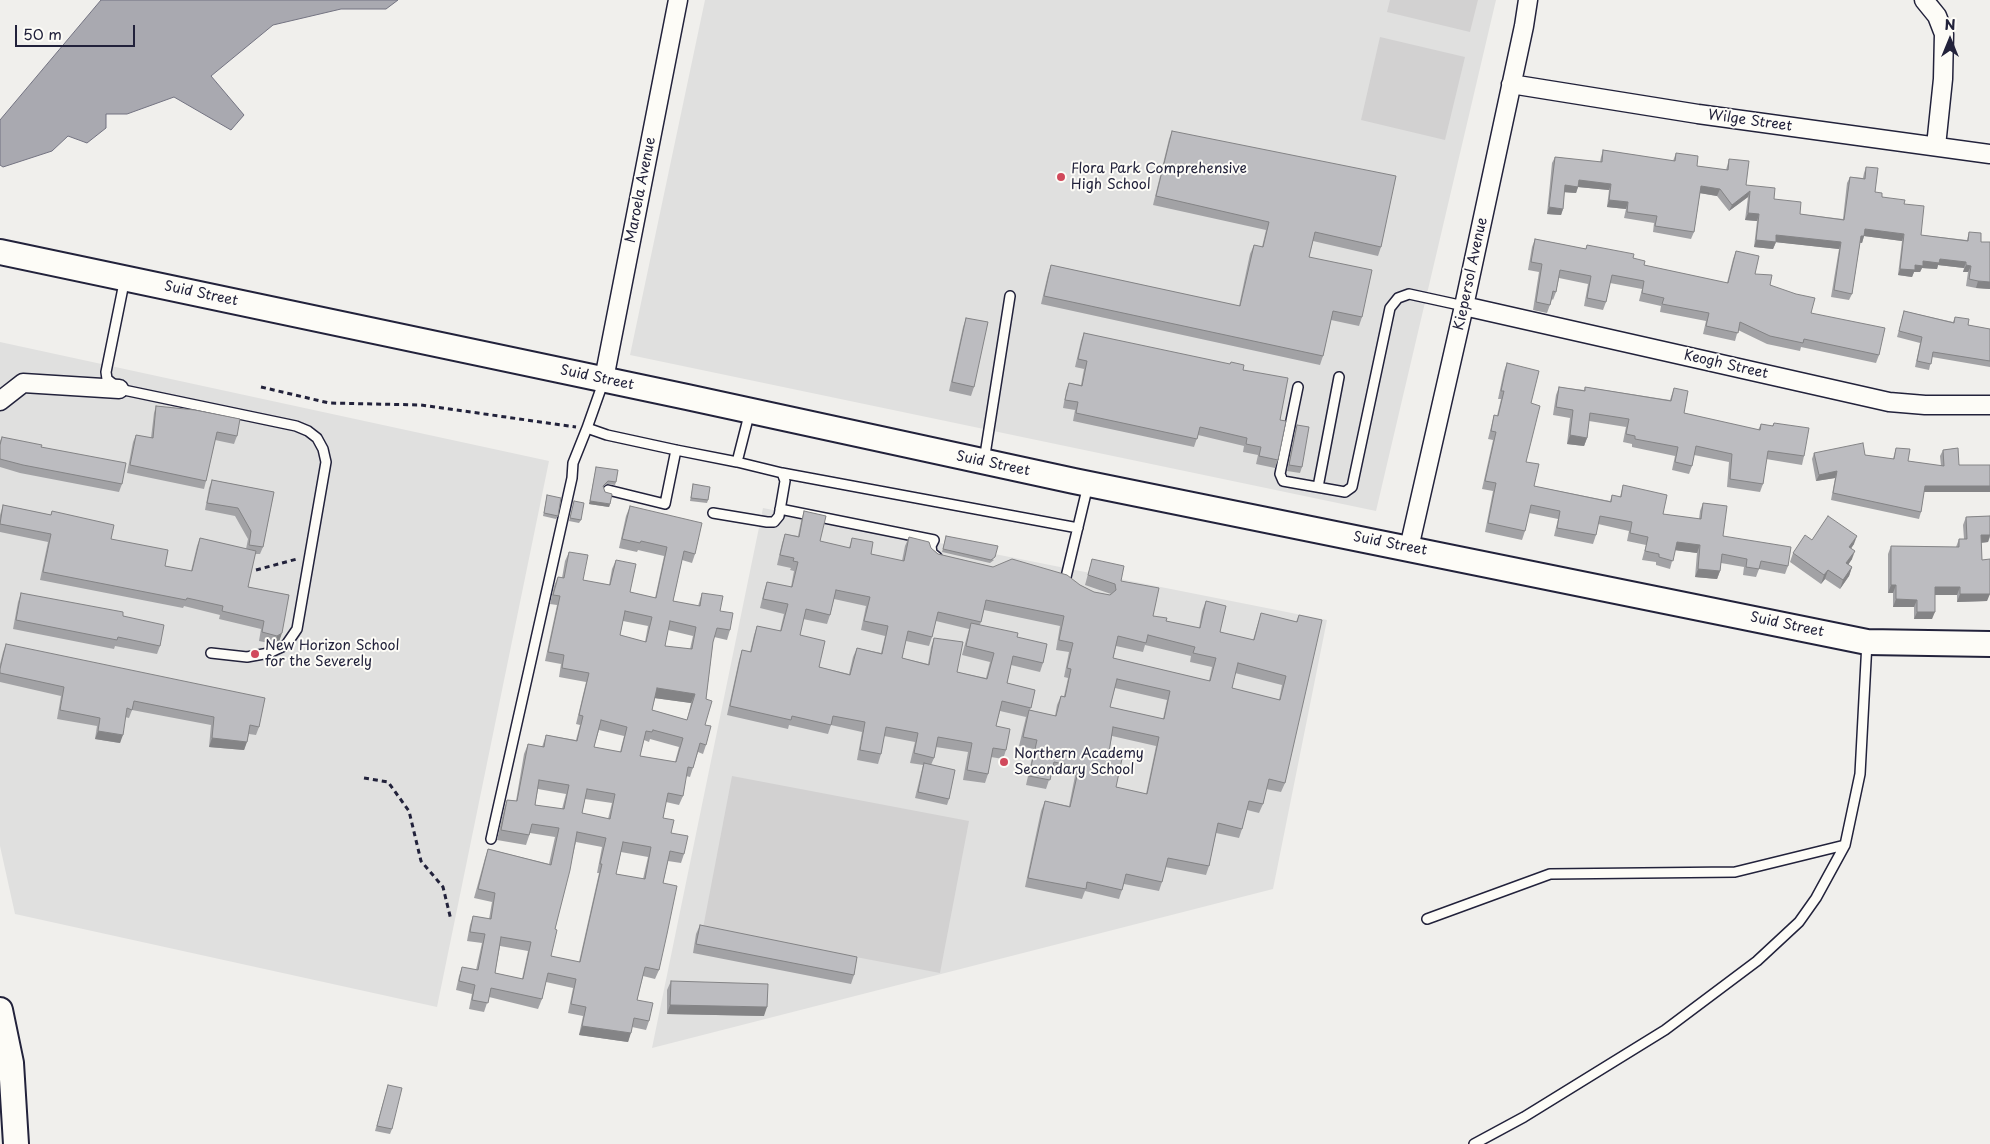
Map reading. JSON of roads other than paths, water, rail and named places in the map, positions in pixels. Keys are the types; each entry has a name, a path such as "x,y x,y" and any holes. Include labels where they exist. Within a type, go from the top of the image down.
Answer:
{"street":[{"name":"Maroela Avenue","path":"604,379 678,0"},
{"name":"Kiepersol Avenue","path":"1409,548 1464,306 1528,0"},
{"path":"1924,0 1937,16 1944,34 1943,79 1936,146"},
{"name":"Wilge Street","path":"1511,84 1698,114 1990,154"},
{"name":"Suid Street","path":"0,252 604,379 1089,484 1867,642 1990,644"},
{"name":"Keogh Street","path":"1464,306 1889,402 1990,405"},
{"path":"0,402 23,383 119,389"},
{"path":"0,1010 11,1063 16,1144"}],"lane":[{"path":"125,278 106,372 108,379 119,389 296,426 308,431 317,438 323,449 326,462 297,629 286,646 269,654 247,657 211,654"},
{"path":"1298,387 1280,474 1283,481 1345,492 1352,487 1390,308 1398,298 1409,294 1464,306"},
{"path":"984,462 1010,296"},
{"path":"1318,487 1340,377"},
{"path":"491,840 574,463 604,379"},
{"path":"737,462 750,411"},
{"path":"587,428 607,435 782,473 1078,528"},
{"path":"608,490 665,504 676,450"},
{"path":"713,513 774,522 779,516 785,481 782,473"},
{"path":"1057,575 1070,580 1078,528 1089,484"},
{"path":"780,509 934,540 931,546 932,553 936,557 945,559"},
{"path":"1474,1144 1524,1118 1665,1030 1757,961 1799,922 1816,898 1845,845 1860,774 1867,642"},
{"path":"1426,919 1550,874 1735,872 1845,845"}],"place":[{"name":"Flora Park Comprehensive High School","path":"1061,177"},
{"name":"New Horizon School for the Severely","path":"255,654"},
{"name":"Northern Academy Secondary School","path":"1004,762"}]}
